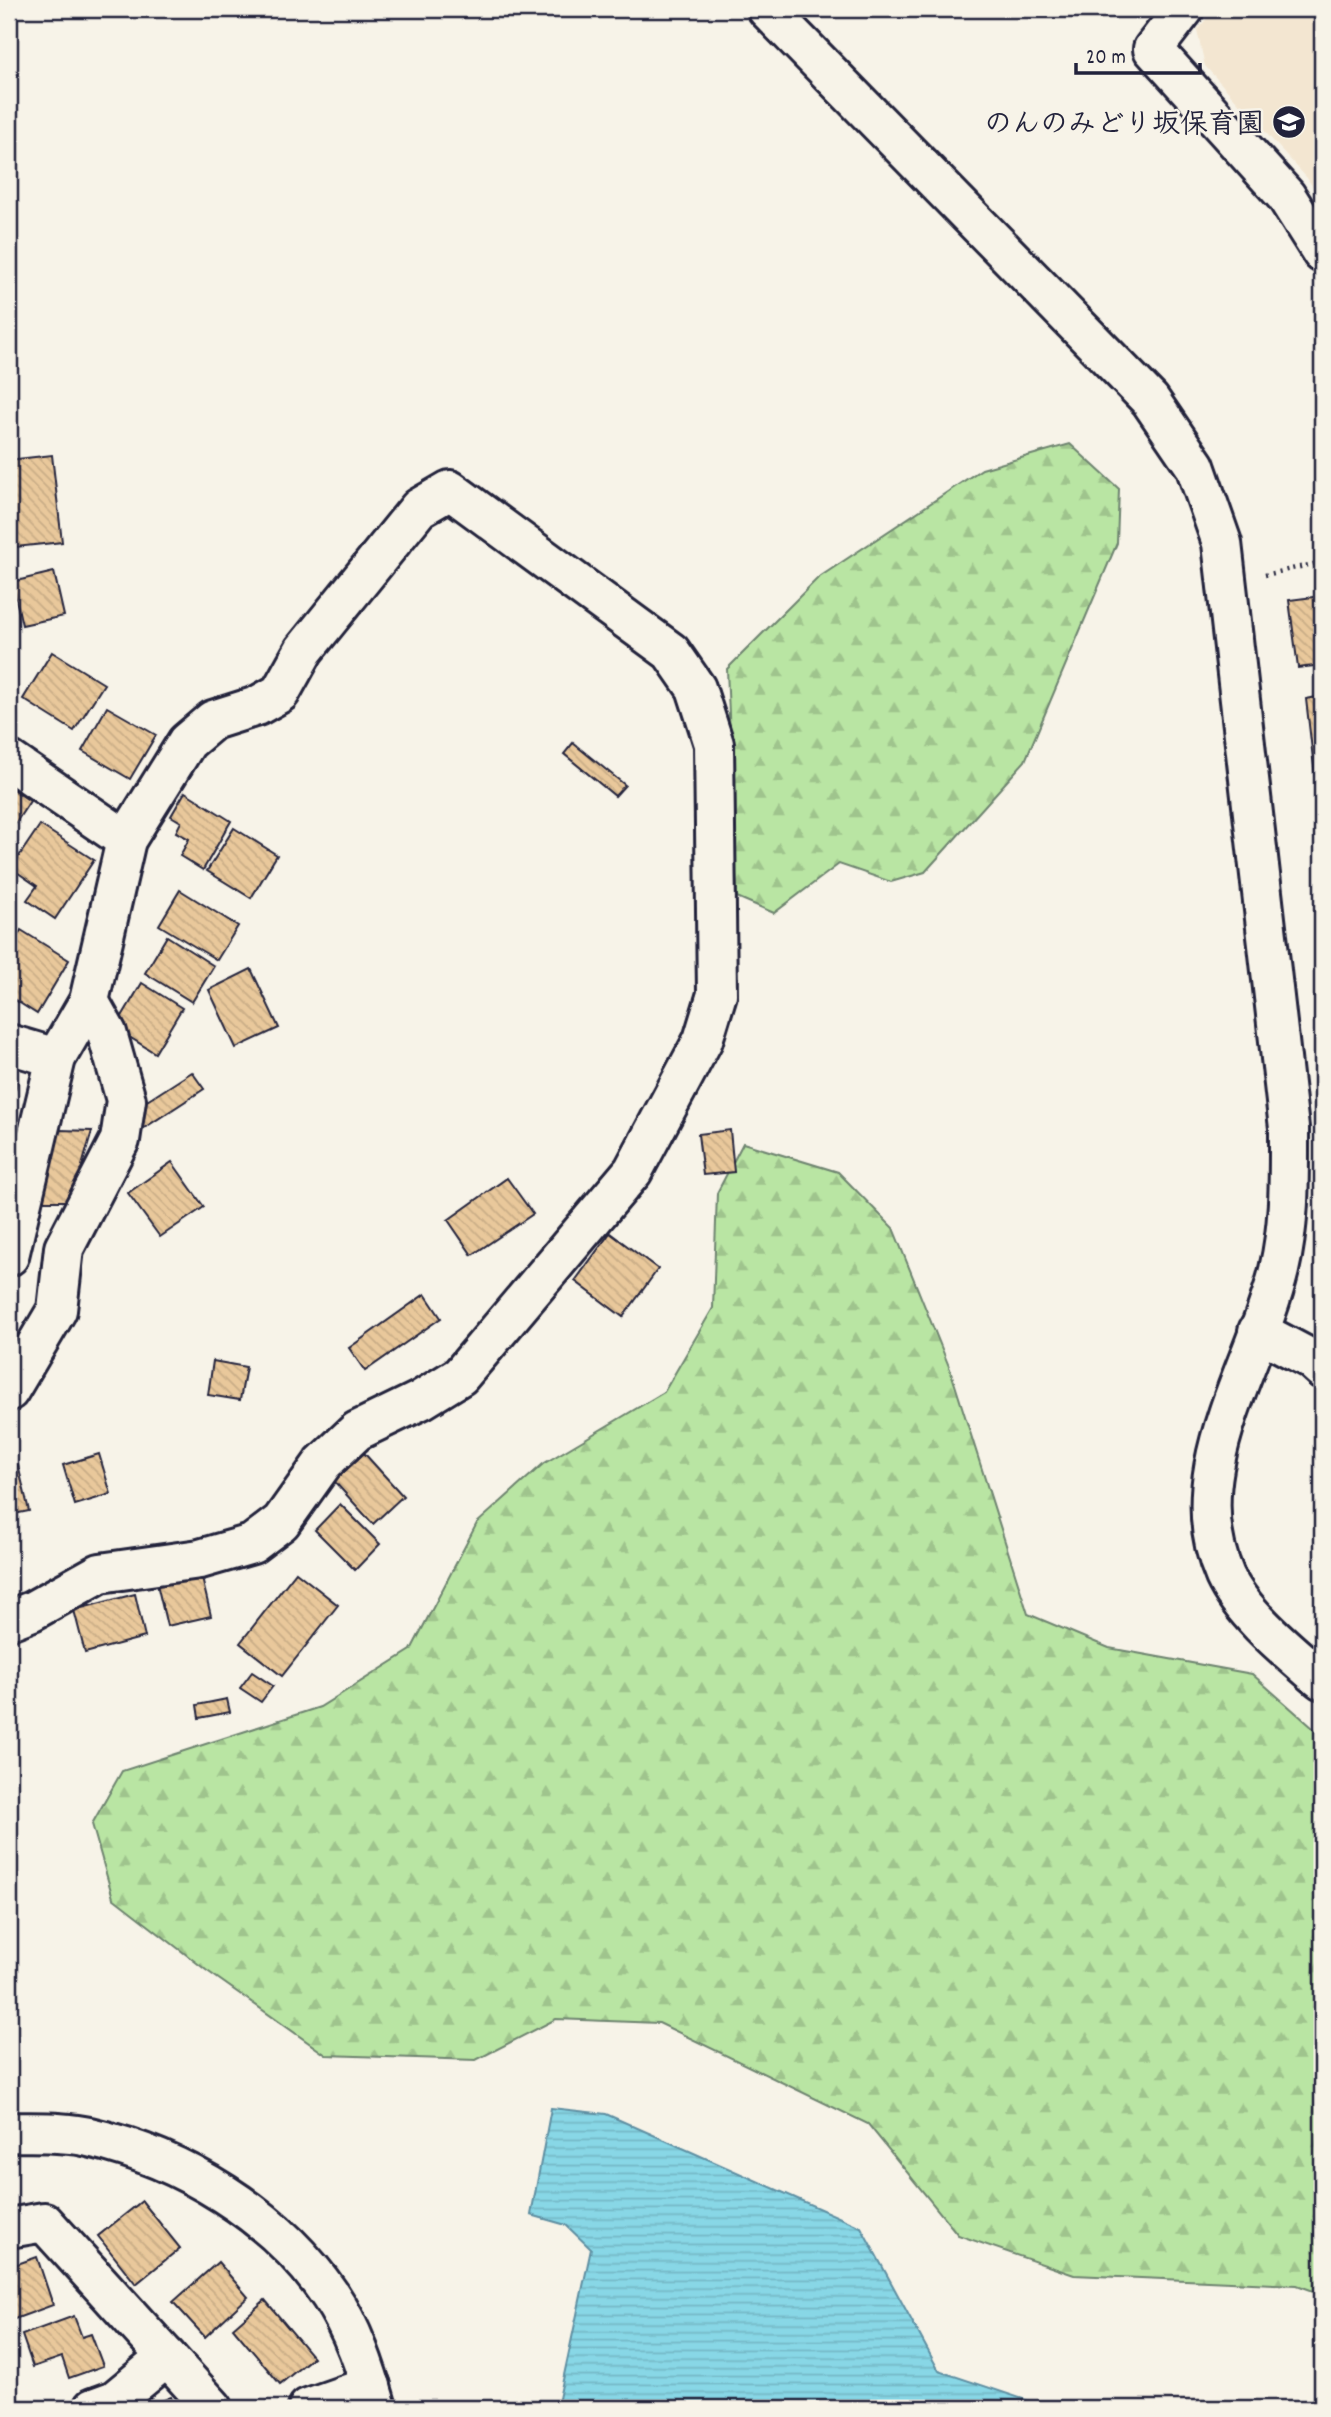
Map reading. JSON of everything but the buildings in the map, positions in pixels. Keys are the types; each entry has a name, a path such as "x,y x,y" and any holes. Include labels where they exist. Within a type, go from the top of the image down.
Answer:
{"street":[{"path":"767,9 1150,400 1195,466 1222,543 1289,1128 1289,1210 1278,1272 1214,1457 1210,1520 1225,1577 1261,1626 1322,1680"},
{"path":"1184,9 1153,49 1286,197 1322,253"},
{"path":"9,1256 56,1058 89,1001 127,840 187,742 213,720 257,706 280,693 304,650 419,508 450,490 671,652 696,688 714,744 717,993 703,1040 633,1171 460,1376 357,1431 323,1463 281,1522 252,1544 200,1559 100,1573 32,1611 9,1620"},
{"path":"9,760 127,840"},
{"path":"9,1391 57,1310 64,1248 120,1140 126,1100 107,1033 89,1001"},
{"path":"9,1045 56,1058"},
{"path":"1258,1331 1311,1359 1322,1370"},
{"path":"9,2132 87,2136 154,2156 222,2192 283,2239 330,2295 362,2358 374,2397 308,2408"},
{"path":"9,2228 44,2222 212,2408"},
{"path":"93,2408 115,2400 167,2357"}],"path":[{"path":"1256,578 1322,562"}],"shaded area":[{"name":"のんのみどり坂保育園","path":"1215,9 1322,9 1322,201 1307,178 1205,66 1197,30"}],"green space":[{"path":"1070,444 1119,489 1117,543 1025,761 925,872 891,882 839,864 774,913 737,897 727,669 818,578 982,469"},
{"path":"743,1143 838,1172 893,1228 950,1369 1028,1614 1109,1648 1252,1674 1322,1736 1322,2294 1297,2285 1074,2275 958,2235 868,2124 659,2023 556,2019 476,2060 326,2055 206,1970 113,1898 92,1824 122,1771 320,1707 411,1650 477,1523 543,1464 664,1392 713,1308 717,1193"}],"water":[{"path":"551,2108 606,2114 861,2227 939,2371 1050,2408 557,2408 591,2249 566,2225 531,2215"}],"place":[{"name":"のんのみどり坂保育園","path":"1289,122"}]}
